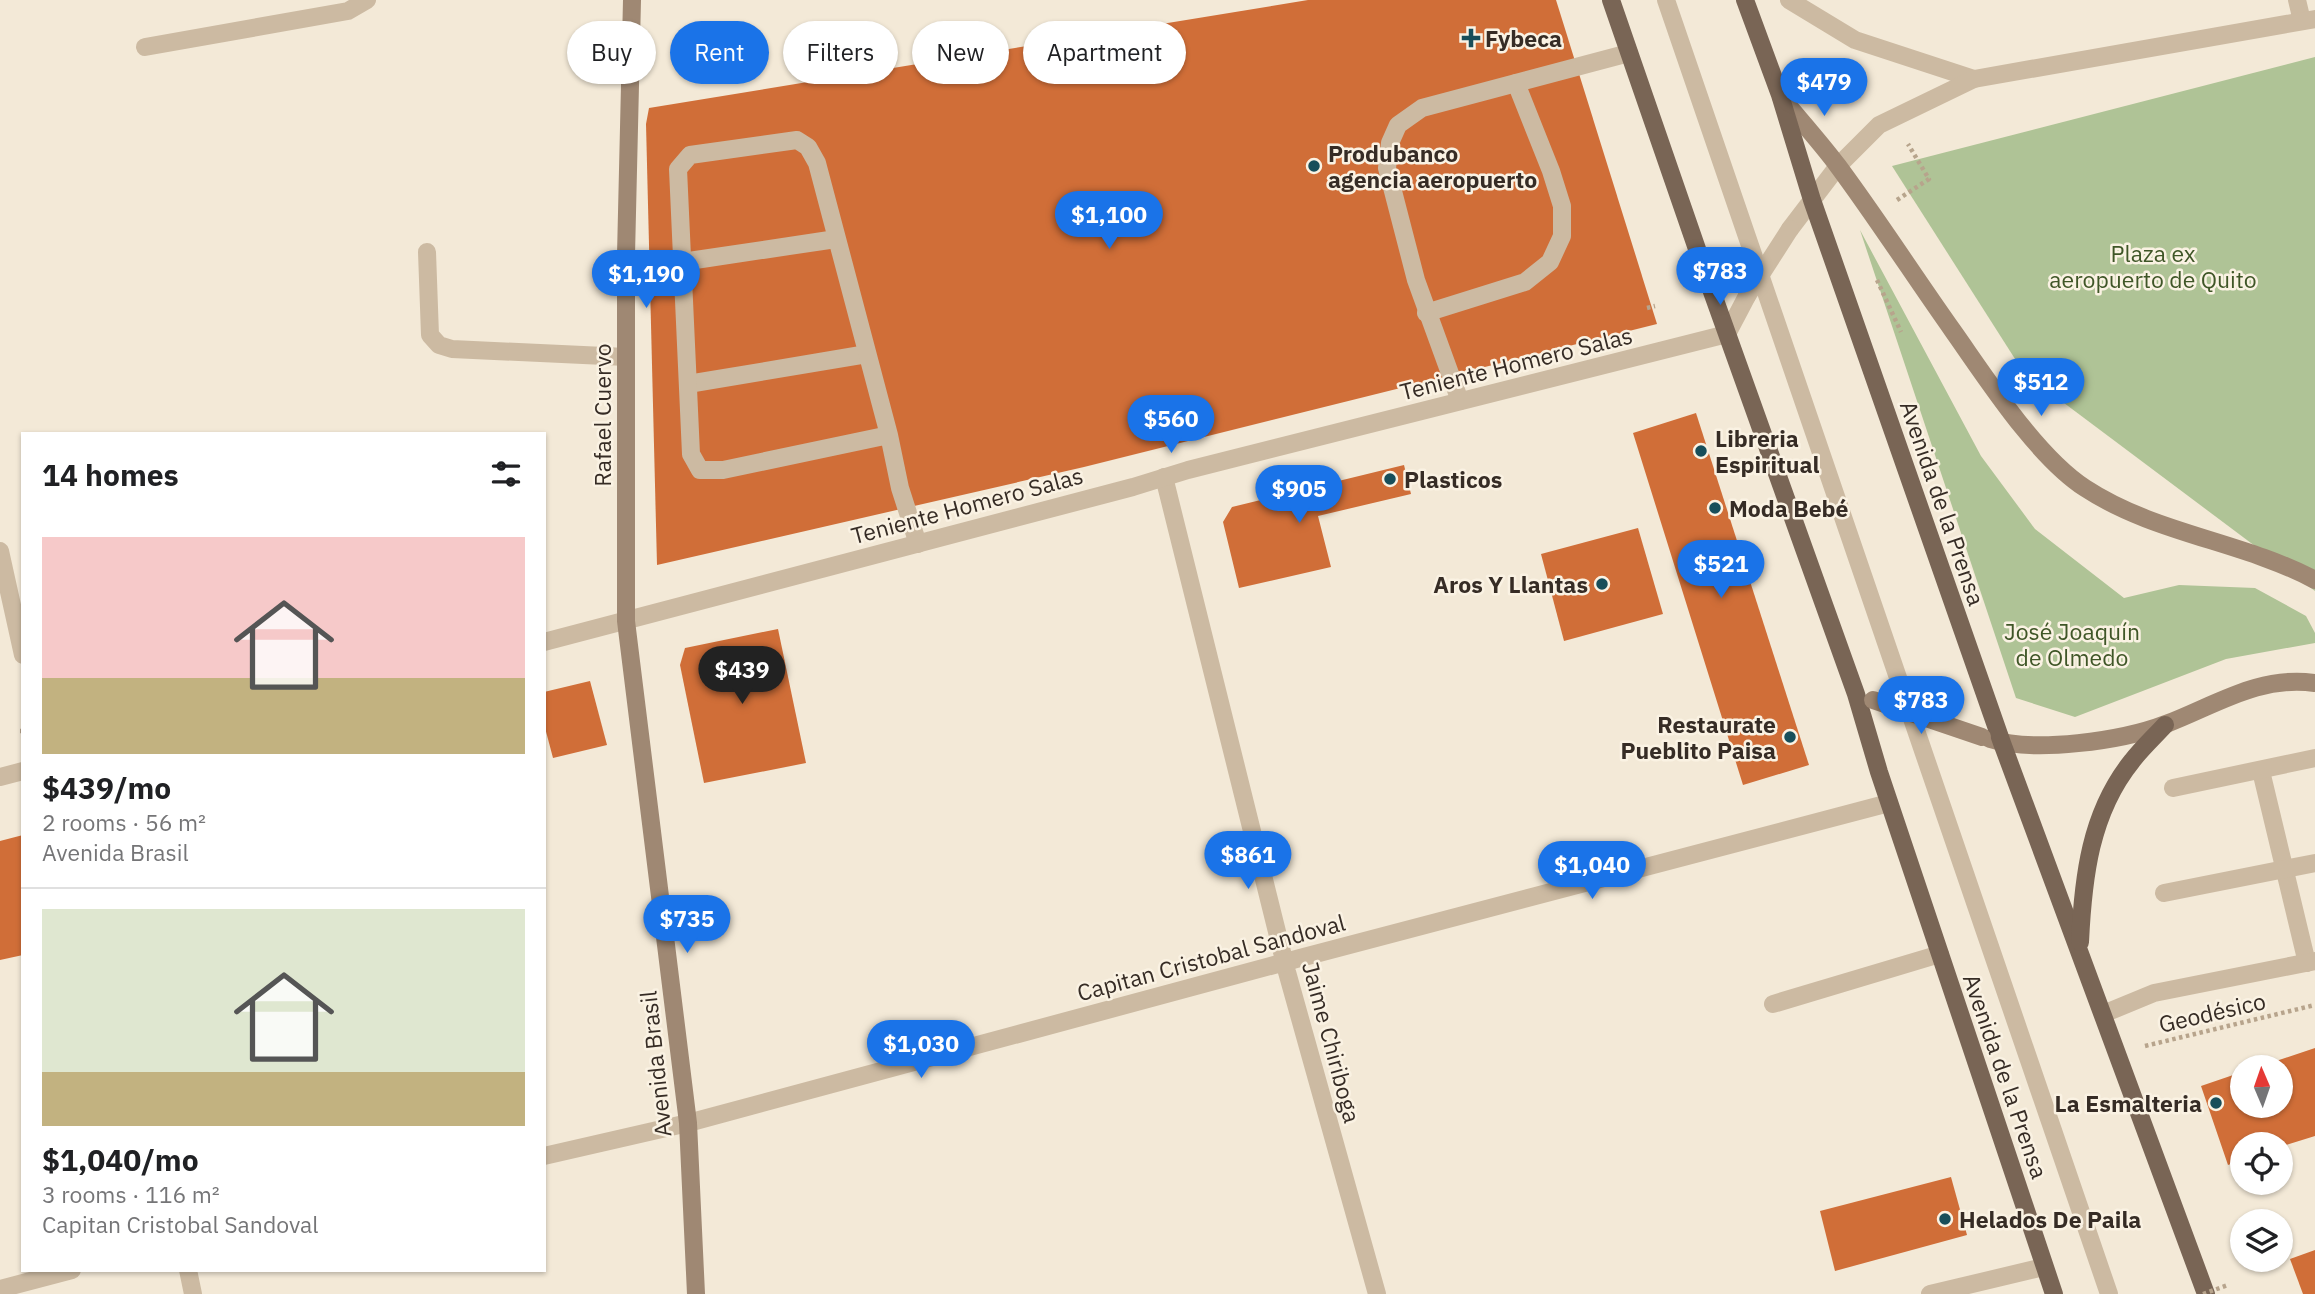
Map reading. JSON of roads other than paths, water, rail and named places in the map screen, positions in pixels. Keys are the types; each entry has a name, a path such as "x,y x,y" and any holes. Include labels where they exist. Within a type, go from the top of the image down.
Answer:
{"main road":[{"name":"Avenida de la Prensa","path":"1611,0 1727,334 1865,697 1889,803 2054,1294"},
{"name":"Avenida de la Prensa","path":"1745,0 2002,743 2204,1294"},
{"path":"2079,949 2082,894 2097,823 2112,791 2131,762 2165,725"}],"street":[{"path":"145,47 348,11 367,0"},
{"name":"Rafael Cuervo","path":"626,621 626,357 632,0"},
{"path":"1666,0 2109,1294"},
{"path":"1788,0 1855,40 1974,79"},
{"path":"1727,334 1746,296 1790,229 1838,166 1880,125 1974,79 2311,22 2297,0"},
{"path":"1460,401 1426,313 1387,168 1390,143 1398,125 1422,108 1629,52"},
{"path":"1426,313 1525,282 1550,262 1562,236 1562,206 1516,83"},
{"path":"1780,95 1838,166 1991,385 2057,465 2084,487 2115,505 2172,528 2261,556 2315,580"},
{"path":"889,435 723,470 700,470 691,454 678,169 690,155 797,140 808,147 817,163 889,435 900,488 918,544"},
{"path":"682,262 836,239"},
{"path":"427,252 430,335 439,345 483,352 626,357"},
{"name":"Teniente Homero Salas","path":"546,641 1164,477 1727,334"},
{"path":"688,384 867,354"},
{"name":"Jaime Chiriboga","path":"1164,477 1285,962 1377,1294"},
{"path":"0,551 21,646"},
{"name":"Avenida Brasil","path":"626,621 688,1123 696,1294"},
{"path":"1865,697 2002,743 2039,745 2117,737 2165,725 2240,692 2271,683 2315,683"},
{"path":"2173,788 2315,758"},
{"path":"2103,1014 2154,993 2311,962 2261,771"},
{"path":"0,777 21,772"},
{"name":"Capitan Cristobal Sandoval","path":"546,1156 688,1123 1889,803"},
{"path":"2164,893 2315,863"},
{"path":"1773,1004 1940,954"},
{"path":"1930,1294 2044,1267"},
{"path":"0,1289 64,1272"},
{"path":"188,1272 193,1294"}],"place":[{"name":"Fybeca","path":"1471,38"},
{"name":"Produbanco agencia aeropuerto","path":"1314,166"},
{"name":"Libreria Espiritual","path":"1701,451"},
{"name":"Plasticos","path":"1390,479"},
{"name":"Moda Bebé","path":"1715,508"},
{"name":"Aros Y Llantas","path":"1602,584"},
{"name":"Restaurate Pueblito Paisa","path":"1790,737"},
{"name":"La Esmalteria","path":"2216,1103"},
{"name":"Helados De Paila","path":"1945,1219"}],"park label":[{"name":"Plaza ex aeropuerto de Quito","path":"2153,266"},
{"name":"José Joaquín de Olmedo","path":"2072,644"}]}
